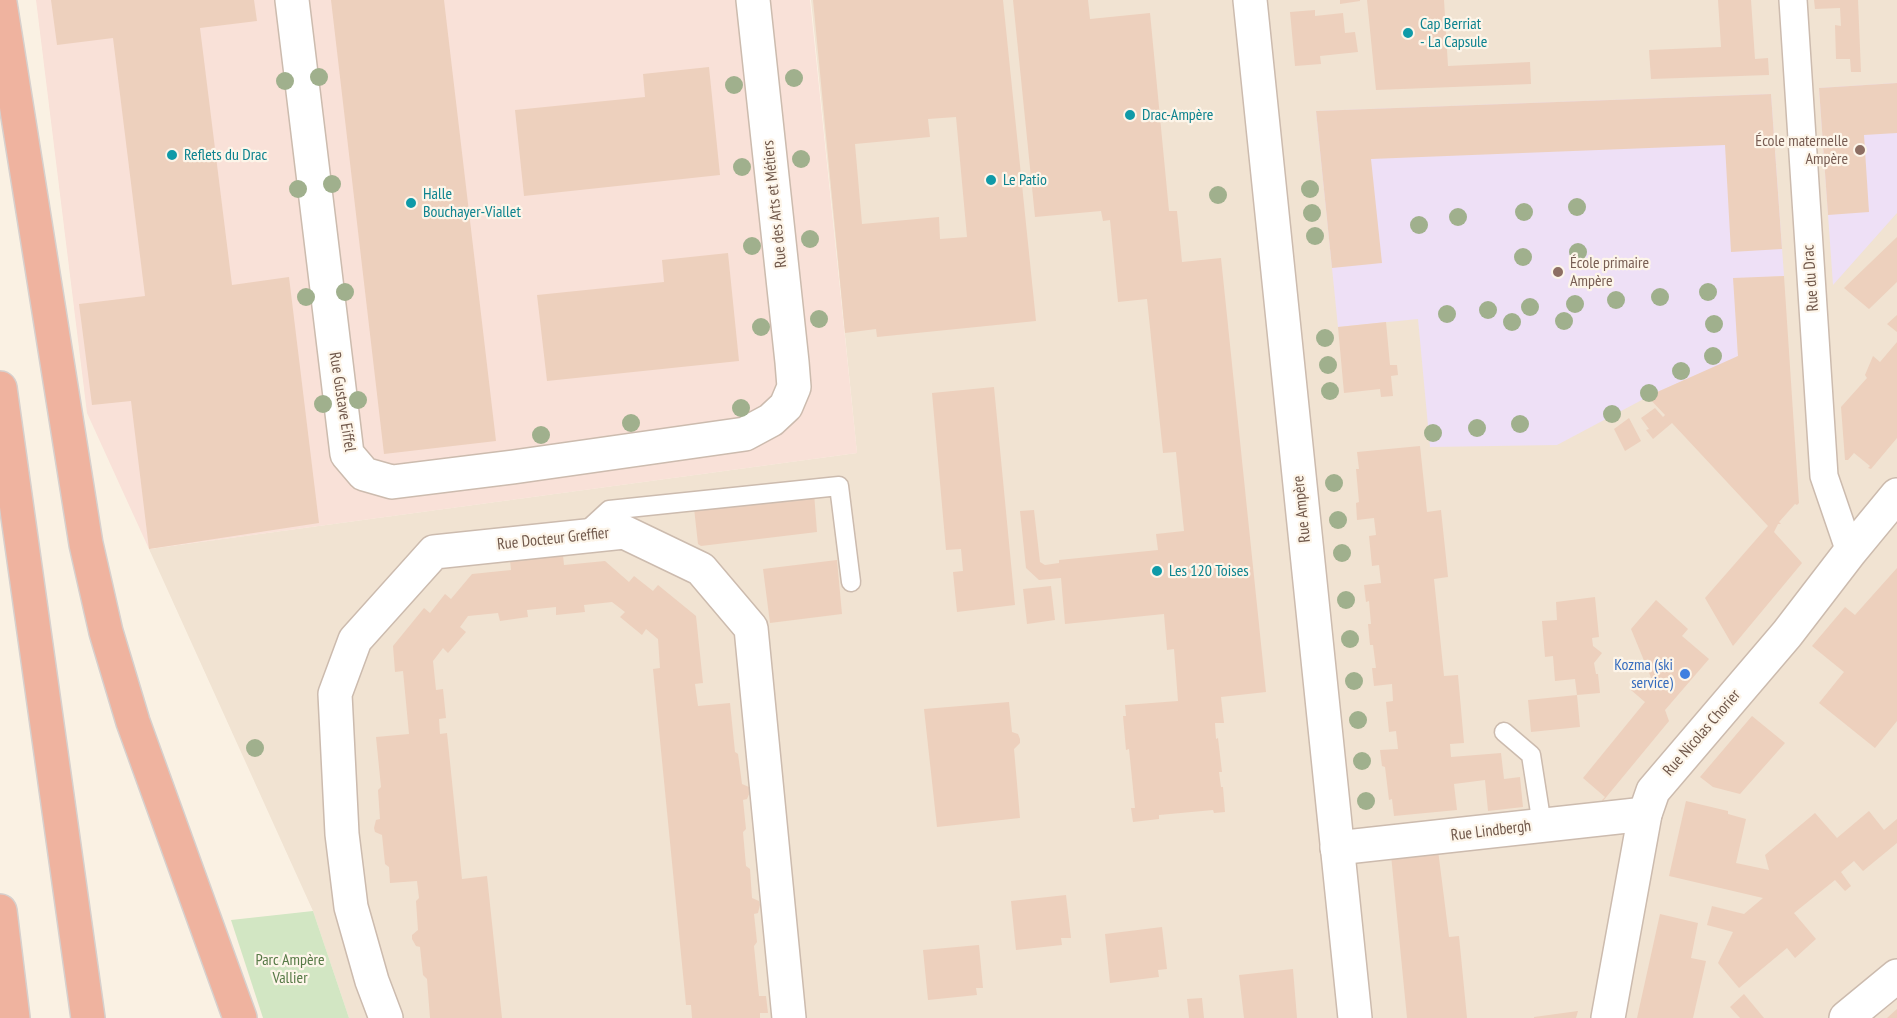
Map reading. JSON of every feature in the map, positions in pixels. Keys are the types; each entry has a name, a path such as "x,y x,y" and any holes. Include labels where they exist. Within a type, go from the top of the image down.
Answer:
{"highway":[{"path":"0,3 86,544 106,632 133,722 240,1018"},
{"path":"0,388 88,1018"},
{"path":"0,911 13,1018"}],"street":[{"name":"Rue Gustave Eiffel","path":"292,0 347,454 364,474 392,482 745,434 771,420 786,406"},
{"name":"Rue des Arts et Métiers","path":"753,0 793,370 794,387 786,406"},
{"name":"Rue Ampère","path":"1250,0 1355,1018"},
{"name":"Rue du Drac","path":"1793,0 1824,476 1850,552"},
{"name":"Rue Nicolas Chorier","path":"1608,1018 1645,814 1653,791 1787,634 1897,495"},
{"name":"Rue Docteur Greffier","path":"386,1018 372,981 351,907 342,834 335,694 355,640 434,552 624,532 701,569 752,628 789,1018"},
{"name":"Rue Lindbergh","path":"1338,848 1645,814"},
{"path":"1846,1018 1897,976"}],"lane":[{"path":"580,537 609,510 839,486 851,582"},
{"path":"1504,732 1532,755 1542,825"}],"shaded area":[{"path":"36,0 810,0 857,453 149,549 87,413"},
{"path":"811,0 1897,0 1897,1018 349,1018 313,911 149,549 857,453"},
{"name":"École maternelle Ampère","path":"1897,83 1897,213 1833,285 1819,88"},
{"name":"École primaire Ampère","path":"1771,94 1784,276 1734,279 1738,356 1733,359 1655,393 1557,445 1430,447 1418,319 1338,327 1316,111"}],"green space":[{"name":"Parc Ampère Vallier","path":"313,911 349,1018 263,1018 231,920"}],"building":[{"path":"51,0 254,0 257,21 200,28 232,285 289,277 319,523 149,549 131,401 92,405 79,304 145,296 113,38 57,45"},
{"name":"Halle Bouchayer-Viallet","path":"331,0 444,0 496,441 384,454"},
{"name":"Le Patio","path":"813,0 1003,0 1036,321 877,337 876,329 845,333","holes":["956,117 967,237 940,239 939,217 862,224 855,144 930,137 928,119"]},
{"path":"1013,0 1088,0 1090,19 1150,13 1169,211 1177,211 1182,262 1221,258 1266,692 1221,697 1224,723 1215,723 1225,812 1214,813 1213,810 1159,815 1159,819 1133,822 1131,808 1135,808 1129,749 1126,750 1123,716 1126,716 1125,705 1178,701 1174,649 1167,650 1164,614 1065,624 1061,578 1039,580 1026,568 1020,511 1034,510 1040,562 1045,565 1059,563 1059,560 1158,550 1156,534 1184,531 1176,452 1163,453 1147,299 1118,302 1110,220 1103,221 1101,211 1035,217"},
{"path":"1340,0 1360,0 1360,1 1340,4"},
{"name":"Cap Berriat - La Capsule","path":"1367,0 1444,0 1448,66 1530,62 1531,84 1376,90"},
{"path":"1718,0 1751,0 1755,59 1768,58 1769,75 1651,79 1649,50 1721,47"},
{"path":"1814,0 1858,0 1861,72 1851,72 1850,59 1836,59 1835,25 1841,26 1840,8 1815,9"},
{"path":"1315,10 1315,16 1343,13 1345,33 1355,32 1358,52 1320,56 1321,64 1295,66 1290,12"},
{"path":"709,67 720,175 524,196 515,110 645,97 643,74"},
{"path":"1897,83 1897,133 1864,135 1869,212 1828,215 1819,88"},
{"path":"1771,94 1782,249 1731,252 1725,145 1371,159 1382,263 1332,268 1316,111"},
{"path":"1897,237 1897,282 1869,309 1844,288"},
{"path":"728,253 739,361 547,381 537,295 664,282 662,260"},
{"path":"1784,276 1799,503 1795,504 1779,522 1781,524 1778,524 1774,532 1802,563 1733,646 1705,598 1768,526 1672,423 1653,439 1641,418 1655,408 1663,417 1665,415 1649,398 1655,393 1738,356 1733,278"},
{"path":"1897,315 1897,332 1887,324"},
{"path":"1386,322 1390,365 1397,365 1398,375 1391,376 1393,396 1381,397 1380,389 1344,393 1338,327"},
{"path":"1897,342 1897,438 1871,469 1854,453 1848,460 1845,460 1841,407 1867,378 1865,375 1873,356 1880,362"},
{"path":"994,387 1015,605 957,612 953,572 963,571 961,549 946,550 932,393"},
{"path":"1629,418 1641,441 1625,451 1614,429"},
{"path":"1420,446 1427,512 1441,510 1448,577 1434,579 1444,676 1458,675 1464,743 1450,744 1451,757 1501,753 1504,779 1520,777 1523,807 1488,811 1485,780 1454,784 1457,810 1394,816 1392,799 1389,800 1385,767 1382,766 1380,750 1398,749 1396,731 1389,732 1386,702 1393,701 1392,684 1374,686 1372,668 1376,668 1373,645 1370,645 1369,601 1366,602 1364,585 1381,583 1379,565 1372,566 1369,536 1376,535 1374,518 1357,520 1356,503 1359,502 1356,469 1359,469 1357,452"},
{"path":"814,493 817,532 701,546 698,544 694,508"},
{"path":"563,555 564,565 605,561 629,582 634,576 653,591 658,585 696,616 703,683 695,684 698,706 730,703 735,752 738,754 742,784 749,787 750,792 747,799 743,800 746,829 743,832 746,866 750,869 752,898 759,901 760,905 758,913 754,914 757,942 754,946 759,996 766,996 768,1013 760,1013 760,1018 692,1018 691,1005 686,1005 653,669 660,668 658,639 646,629 642,635 620,617 625,612 612,602 584,605 585,612 556,615 556,607 527,610 528,617 500,621 498,613 468,616 460,627 466,632 448,653 443,648 433,661 436,690 443,689 446,718 439,719 440,734 447,733 462,879 487,876 502,1018 430,1018 427,979 423,975 420,947 416,946 412,939 412,935 418,930 417,881 390,883 389,867 385,864 382,835 375,832 374,828 376,820 380,819 378,790 381,787 376,737 409,734 403,671 395,672 393,646 424,608 430,613 445,594 451,599 472,574 511,570 510,560"},
{"path":"837,560 842,614 770,623 763,569"},
{"path":"1897,568 1897,721 1875,748 1819,703 1844,672 1812,646 1845,607 1855,615"},
{"path":"1051,586 1055,620 1027,624 1023,589"},
{"path":"1595,597 1599,637 1592,638 1593,646 1602,653 1594,663 1600,693 1577,695 1575,679 1555,681 1553,656 1545,657 1542,621 1557,620 1556,602"},
{"path":"1656,600 1688,629 1682,636 1709,659 1665,710 1669,721 1603,801 1605,797 1583,778 1645,702 1631,690 1643,682 1652,680 1631,629"},
{"path":"1577,695 1580,727 1531,732 1528,700"},
{"path":"1009,702 1012,732 1018,734 1020,739 1020,743 1014,749 1020,818 937,827 924,709"},
{"path":"1752,716 1785,743 1740,794 1713,787 1700,777"},
{"path":"1686,801 1728,811 1728,814 1746,819 1736,863 1769,870 1765,855 1815,813 1837,838 1869,811 1884,830 1897,819 1897,843 1863,871 1854,861 1841,872 1851,886 1845,891 1835,880 1794,913 1816,939 1795,958 1787,948 1739,988 1718,963 1733,932 1707,925 1712,906 1744,914 1763,898 1669,876"},
{"path":"1438,850 1449,937 1459,936 1467,1018 1407,1018 1391,855"},
{"path":"1066,895 1071,938 1061,938 1062,945 1016,950 1011,901"},
{"path":"1660,914 1698,923 1691,958 1706,961 1693,1018 1637,1018"},
{"path":"1162,927 1167,969 1158,970 1159,977 1110,983 1105,934"},
{"path":"979,945 983,988 976,988 977,995 928,1000 923,950"},
{"path":"1293,969 1297,1018 1244,1018 1239,975"},
{"path":"1744,994 1764,1018 1740,1018 1730,1007"},
{"path":"1202,998 1204,1018 1189,1018 1187,999"},
{"path":"1897,1009 1897,1018 1887,1018"},
{"path":"1578,1011 1576,1018 1534,1018 1534,1017"}],"place":[{"name":"Cap Berriat - La Capsule","path":"1408,33"},
{"name":"Drac-Ampère","path":"1130,115"},
{"name":"École maternelle Ampère","path":"1860,150"},
{"name":"Reflets du Drac","path":"172,155"},
{"name":"Le Patio","path":"991,180"},
{"name":"Halle Bouchayer-Viallet","path":"411,203"},
{"name":"École primaire Ampère","path":"1558,272"},
{"name":"Les 120 Toises","path":"1157,571"},
{"name":"Kozma (ski service)","path":"1685,674"}]}
